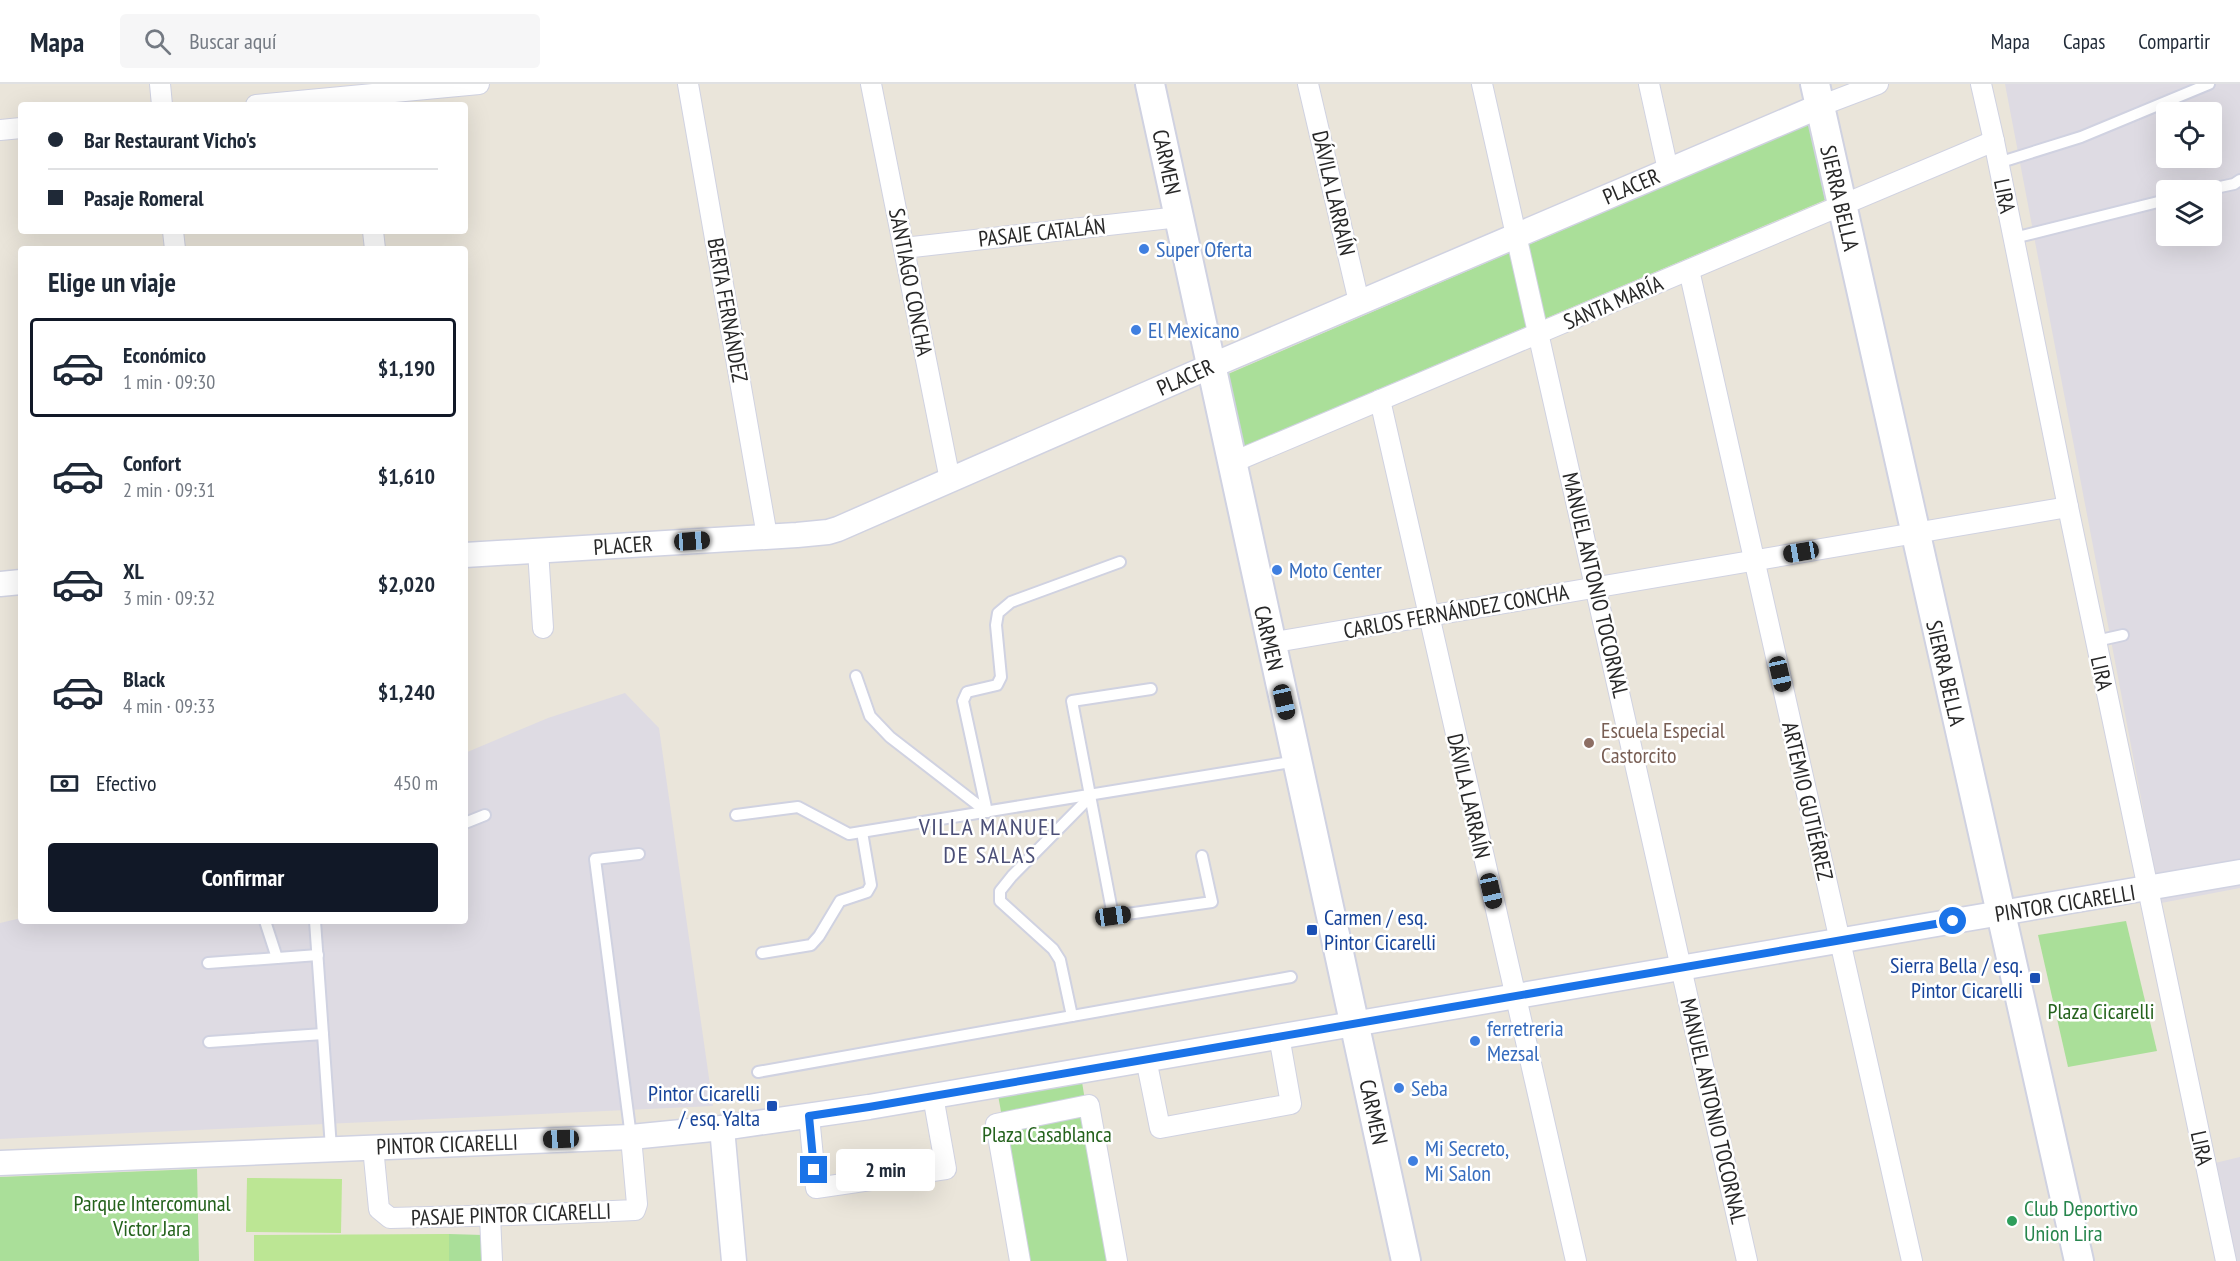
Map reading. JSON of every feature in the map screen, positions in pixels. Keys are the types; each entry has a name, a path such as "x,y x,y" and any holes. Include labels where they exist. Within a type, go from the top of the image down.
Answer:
{"main road":[{"name":"CARMEN","path":"1150,84 1406,1261"},
{"name":"SIERRA BELLA","path":"1817,95 2079,1261"}],"street":[{"path":"160,84 162,102"},
{"path":"288,102 479,84"},
{"name":"BERTA FERNÁNDEZ","path":"688,84 767,536"},
{"name":"SANTIAGO CONCHA","path":"871,84 950,480"},
{"name":"DÁVILA LARRAÍN","path":"1308,84 1359,302"},
{"name":"MANUEL ANTONIO TOCORNAL","path":"1482,84 1747,1261"},
{"path":"1649,84 1668,171"},
{"name":"PLACER","path":"468,555 828,532 1668,171 1817,95 1878,84"},
{"name":"LIRA","path":"1981,84 2226,1261"},
{"path":"0,130 18,128"},
{"name":"SANTA MARÍA","path":"1231,463 1994,141"},
{"name":"PASAJE CATALÁN","path":"904,248 1179,217"},
{"name":"ARTEMIO GUTIÉRREZ","path":"1689,270 1912,1261"},
{"name":"DÁVILA LARRAÍN","path":"1380,400 1576,1261"},
{"name":"CARLOS FERNÁNDEZ CONCHA","path":"1270,643 2068,507"},
{"path":"538,550 543,628"},
{"path":"0,584 18,582"},
{"name":"PINTOR CICARELLI","path":"0,1163 631,1137 722,1128 933,1096 1515,995 2148,890 2240,872"},
{"path":"1146,1059 1160,1128 1291,1104 1279,1036"},
{"path":"809,1116 816,1188 946,1169 933,1096"},
{"path":"1020,1261 996,1124 1089,1105 1117,1261"},
{"path":"722,1128 734,1261"},
{"name":"PASAJE PINTOR CICARELLI","path":"373,1147 379,1209 390,1218 490,1216 635,1210 637,1204 631,1137"},
{"path":"490,1216 492,1261"}],"lane":[{"path":"1998,163 2081,137 2209,84"},
{"path":"2222,187 2240,180"},
{"path":"2014,238 2156,202"},
{"path":"987,812 963,701 967,692 997,685 1001,677 996,625 998,613 1011,602 1120,562"},
{"path":"2096,641 2123,635"},
{"path":"856,676 870,716 890,737 987,812"},
{"path":"1150,689 1072,701 1113,916 1212,902 1202,856"},
{"path":"736,815 798,807 849,834 1297,761"},
{"path":"1072,1016 1060,960 1053,949 1000,901 1000,891 1011,876 1090,796"},
{"path":"468,822 485,815"},
{"path":"762,953 811,945 840,901 867,892 871,885 862,832"},
{"path":"631,1137 595,859 639,854"},
{"path":"266,924 276,958"},
{"path":"315,924 332,1148"},
{"path":"208,963 318,955"},
{"path":"758,1072 1291,977"},
{"path":"209,1042 323,1034"}],"shaded area":[{"path":"2005,84 2240,84 2240,888 2161,903"},
{"path":"625,693 659,728 713,1106 0,1139 0,923 18,919 18,924 468,924 468,752 548,718"},
{"path":"2240,1157 2240,1261 2235,1261 2215,1163"}],"green space":[{"path":"1809,124 1825,200 1242,447 1228,374"},
{"name":"Plaza Cicarelli","path":"2126,921 2157,1051 2068,1067 2038,935"},
{"name":"Plaza Casablanca","path":"1082,1082 1111,1261 1028,1261 998,1095"},
{"name":"Parque Intercomunal Victor Jara","path":"197,1169 199,1261 0,1261 0,1177"},
{"path":"247,1178 342,1179 341,1233 246,1232"},
{"path":"449,1234 483,1235 484,1261 449,1261"},
{"path":"449,1234 449,1261 254,1261 254,1235"}],"place":[{"name":"Super Oferta","path":"1144,249"},
{"name":"El Mexicano","path":"1136,330"},
{"name":"Moto Center","path":"1277,570"},
{"name":"Escuela Especial Castorcito","path":"1589,743"},
{"name":"Carmen / esq. Pintor Cicarelli","path":"1312,930"},
{"name":"Sierra Bella / esq. Pintor Cicarelli","path":"2035,978"},
{"name":"ferretreria Mezsal","path":"1475,1041"},
{"name":"Seba","path":"1399,1088"},
{"name":"Pintor Cicarelli / esq. Yalta","path":"772,1106"},
{"name":"Mi Secreto, Mi Salon","path":"1413,1161"},
{"name":"Club Deportivo Union Lira","path":"2012,1221"}],"district":[{"name":"VILLA MANUEL DE SALAS","path":"990,840"}],"route":[{"path":"814,1170 809,1116 1953,921"}]}
